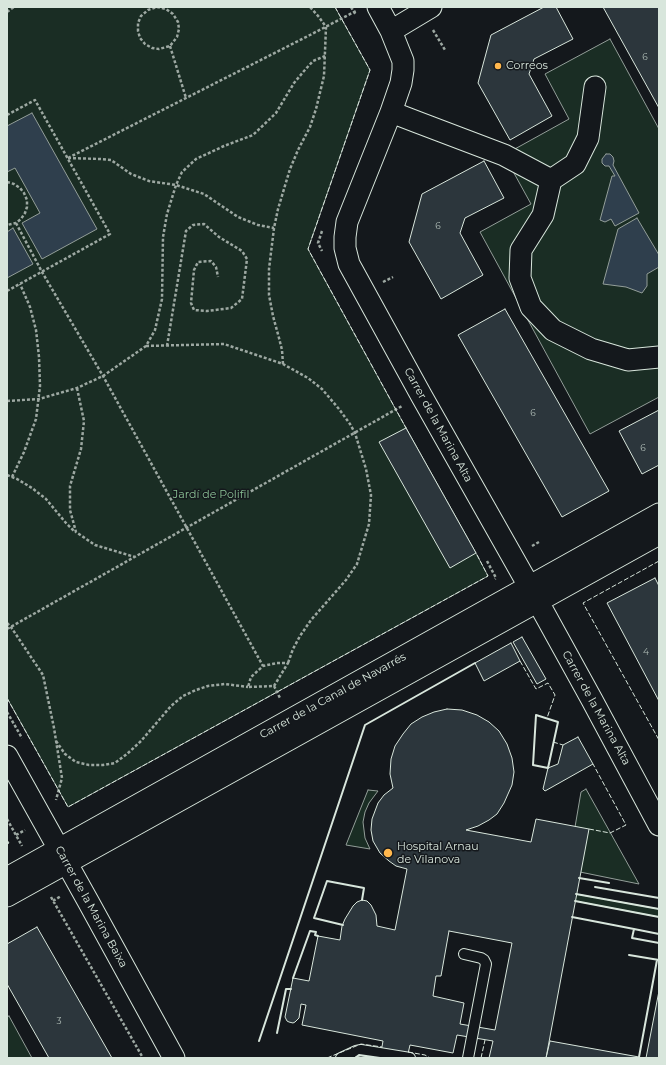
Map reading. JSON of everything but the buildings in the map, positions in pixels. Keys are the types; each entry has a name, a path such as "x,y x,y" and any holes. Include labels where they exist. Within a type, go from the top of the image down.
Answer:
{"street":[{"name":"Carrer de la Marina Alta","path":"378,7 391,31 403,61 403,70 401,83 392,112 347,222 345,248 349,264 421,395 534,594 659,824"},
{"path":"391,31 431,7"},
{"path":"594,87 588,138 575,164 551,180 543,215 521,250 520,278 531,307 553,330 591,349 628,360 659,358"},
{"path":"392,112 504,154 551,180"},
{"name":"Carrer de la Canal de Navarrés","path":"534,594 659,514"},
{"name":"Carrer de la Canal de Navarrés","path":"7,896 63,856 534,594 659,534"},
{"name":"Carrer de la Marina Baixa","path":"7,756 174,1058"},
{"name":"Carrer de la Canal de Navarrés","path":"7,878 63,856"}],"lane":[{"path":"464,954 481,958 486,964 468,1058"},
{"path":"341,1058 361,1050 410,1058"}],"path":[{"path":"7,12 14,7"},
{"path":"157,7 166,9 173,14 178,22 179,29 177,37 170,46 160,49 152,48 145,44 140,38 138,22 147,8 157,7"},
{"path":"283,364 281,344 269,295 268,269 278,209 290,169 310,127 316,110 324,76 326,27 310,7"},
{"path":"352,7 358,18"},
{"path":"68,158 354,12"},
{"path":"170,46 186,98"},
{"path":"7,401 39,399 77,388 103,376 146,346 155,330 162,299 163,237 167,214 176,185 182,172 196,159 253,135 276,113 294,83 313,61 325,56"},
{"path":"7,115 35,100 110,234 7,291"},
{"path":"68,158 111,160 131,174 149,181 176,185 204,194 238,217 258,225 274,228"},
{"path":"7,182 20,188 27,200 27,207 21,219 16,223 7,225"},
{"path":"16,223 42,272 103,376 263,666"},
{"path":"167,346 186,231 193,225 204,224 220,237 242,251 247,259 242,299 231,308 194,310 191,303 194,270 198,262 211,261 216,267 218,277"},
{"path":"323,228 318,243 325,255"},
{"path":"12,477 24,452 36,419 40,386 36,330 30,307 20,284"},
{"path":"146,346 224,344 283,364 308,378 322,389 347,419 354,433 366,469 371,495 369,524 357,564 346,580 310,620 293,649 288,663 274,686"},
{"path":"76,532 70,510 70,486 81,449 84,421 77,388"},
{"path":"7,629 406,404"},
{"path":"7,475 32,488 46,499 66,523 95,546 135,556"},
{"path":"484,555 496,578 491,581"},
{"path":"7,624 43,675 62,778 56,800"},
{"path":"248,687 251,677 263,666 277,662 288,663"},
{"path":"56,741 65,754 76,762 89,765 115,763 142,741 171,706 183,696 208,686 225,684 248,687 274,686"},
{"path":"274,686 280,698"},
{"path":"7,819 23,848"},
{"path":"48,892 144,1058"}],"green space":[{"name":"Jardí de Polifil","path":"7,7 335,7 370,70 308,249 488,576 68,807 7,698"},
{"path":"610,39 659,129 659,397 590,434 480,232 531,204 504,155 569,119 545,74"},
{"path":"586,789 639,884 580,872 575,827 581,792"},
{"path":"368,790 378,791 369,803 363,822 365,838 370,849 346,845"},
{"path":"576,894 659,909 659,917 575,901"},
{"path":"9,1016 32,1058 7,1058 7,1017"}],"water":[{"path":"32,113 97,229 42,259 22,223 40,213 15,168 7,172 7,126"},
{"path":"606,154 610,154 613,157 613,165 639,213 615,226 611,219 605,222 600,220 612,176 615,176 609,166 605,166 602,163 602,159"},
{"path":"637,218 659,255 659,267 647,274 647,286 642,293 626,287 603,284 618,229"},
{"path":"13,228 33,264 7,278 7,232"}],"fence":[{"path":"335,7 370,70 308,249 406,428"},
{"path":"7,698 68,807 488,576 476,553"},
{"path":"659,561 583,603 659,740"},
{"path":"520,661 536,689 548,683 555,695 547,718"},
{"path":"553,742 563,745"},
{"path":"589,829 610,833 626,825 593,764"},
{"path":"7,840 9,843 7,844"},
{"path":"481,1058 485,1040"},
{"path":"327,1058 361,1044 382,1047"},
{"path":"408,1052 425,1055 430,1058"}],"wall":[{"path":"259,1041 365,725 475,663"},
{"path":"536,715 558,722 548,768 533,765 536,715"},
{"path":"579,878 609,883"},
{"path":"343,925 314,918 327,881 364,888 362,900"},
{"path":"595,887 659,898"},
{"path":"576,894 659,909"},
{"path":"575,901 659,917"},
{"path":"572,917 634,929 632,938 659,943"},
{"path":"634,929 659,934"},
{"path":"293,978 310,931 316,932 315,935 318,936"},
{"path":"629,955 659,960"},
{"path":"639,1057 657,960"},
{"path":"277,1033 286,989 291,989"},
{"path":"355,1058 359,1055 380,1058"}],"place":[{"name":"Correos","path":"498,66"},
{"name":"Hospital Arnau de Vilanova","path":"388,853"}]}
